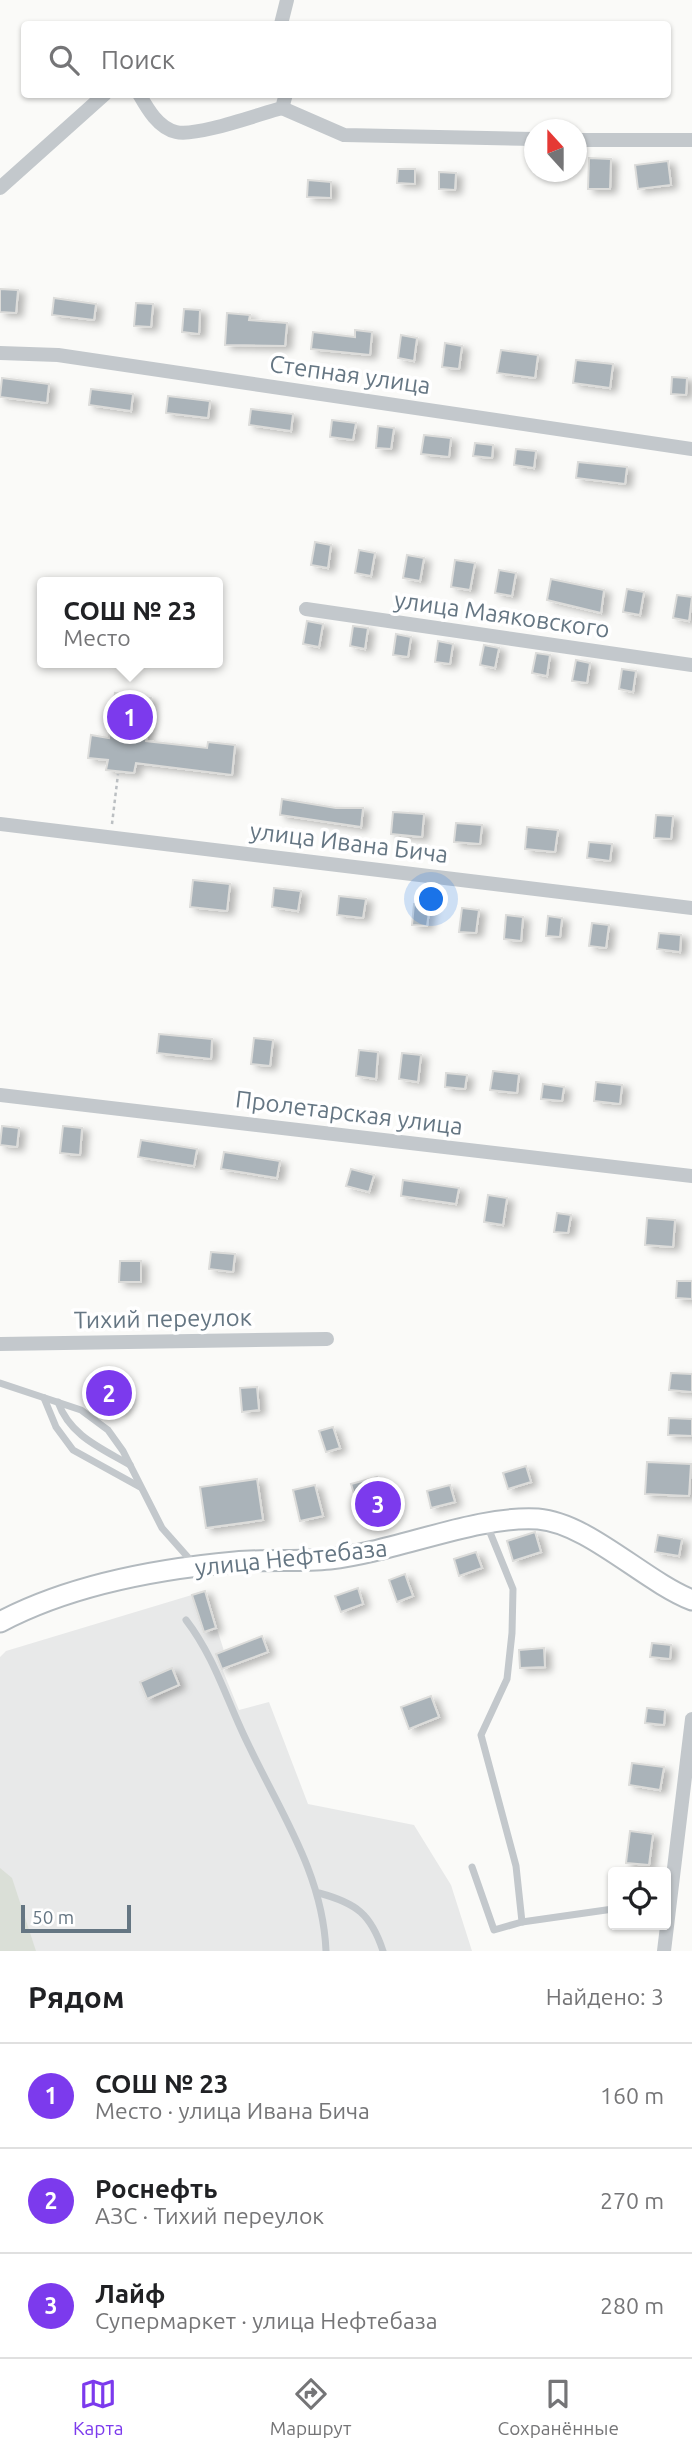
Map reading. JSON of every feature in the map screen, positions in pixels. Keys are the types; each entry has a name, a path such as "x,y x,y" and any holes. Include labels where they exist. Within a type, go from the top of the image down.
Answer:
{"main road":[{"name":"улица Нефтебаза","path":"0,1622 20,1611 87,1588 196,1567 330,1559 397,1547 487,1524 539,1519 567,1527 692,1600"}],"street":[{"path":"282,21 287,0"},
{"path":"0,188 101,98"},
{"path":"141,98 152,117 175,132 194,132 284,101 344,135 524,139"},
{"path":"587,140 692,140"},
{"name":"Степная улица","path":"0,353 58,355 692,449"},
{"name":"улица Маяковского","path":"306,609 692,665"},
{"name":"улица Ивана Бича","path":"0,824 692,908"},
{"name":"Пролетарская улица","path":"0,1095 692,1177"},
{"name":"Тихий переулок","path":"0,1344 327,1339"},
{"path":"671,1890 685,1822 692,1719"},
{"path":"664,1951 666,1930"}],"lane":[{"path":"0,1383 81,1410 108,1430 162,1528 196,1567"},
{"path":"44,1398 56,1427 73,1450 141,1488"},
{"path":"58,1402 63,1416 79,1436 130,1466"},
{"path":"487,1524 503,1557 513,1589 512,1633 507,1679 481,1735 516,1866 522,1922"},
{"path":"186,1620 207,1648 249,1748 290,1824 319,1893 326,1951"},
{"path":"472,1867 494,1930 522,1922 608,1910"},
{"path":"319,1893 342,1899 358,1909 374,1925 383,1951"}],"path":[{"path":"110,837 118,774"}],"shaded area":[{"path":"205,1591 224,1651 216,1654 239,1710 269,1702 308,1804 414,1825 451,1885 472,1951 0,1951 0,1657 6,1651"},
{"path":"0,1868 12,1878 36,1951 0,1951"}],"building":[{"path":"589,158 611,159 610,189 588,189"},
{"path":"668,161 671,185 638,189 635,165"},
{"path":"398,169 415,169 415,184 397,183"},
{"path":"439,172 456,173 455,190 439,189"},
{"path":"308,180 331,182 331,198 307,197"},
{"path":"0,289 18,290 16,313 0,312"},
{"path":"54,298 96,304 94,320 52,315"},
{"path":"136,303 153,304 151,327 134,326"},
{"path":"184,309 200,310 199,334 182,332"},
{"path":"227,313 250,315 249,320 287,323 285,346 225,345"},
{"path":"355,330 372,332 370,355 311,349 313,332 355,337"},
{"path":"401,335 417,338 414,361 398,358"},
{"path":"445,343 462,346 459,369 442,367"},
{"path":"501,350 538,355 535,378 497,373"},
{"path":"576,360 613,364 610,388 573,383"},
{"path":"672,377 687,378 686,395 671,394"},
{"path":"2,378 49,384 47,403 0,397"},
{"path":"91,389 133,394 131,411 89,405"},
{"path":"168,396 210,401 208,418 166,413"},
{"path":"251,409 293,414 291,431 249,425"},
{"path":"332,420 356,423 353,440 330,437"},
{"path":"378,426 394,428 391,449 376,448"},
{"path":"424,435 451,438 449,457 421,454"},
{"path":"475,443 493,445 492,458 473,456"},
{"path":"516,449 536,451 534,468 514,465"},
{"path":"578,462 627,467 625,484 576,478"},
{"path":"315,542 331,545 328,568 311,565"},
{"path":"359,550 375,553 371,576 355,573"},
{"path":"407,555 424,558 420,581 403,578"},
{"path":"455,560 475,563 470,590 451,587"},
{"path":"499,570 516,573 512,596 495,593"},
{"path":"551,579 604,590 601,613 547,600"},
{"path":"627,589 644,592 640,615 623,612"},
{"path":"677,595 692,597 689,621 673,618"},
{"path":"307,621 323,624 319,647 303,644"},
{"path":"353,626 368,628 365,649 350,646"},
{"path":"396,634 411,637 408,657 393,655"},
{"path":"438,641 453,644 450,664 435,662"},
{"path":"484,645 499,648 495,668 480,665"},
{"path":"536,653 550,655 547,676 532,673"},
{"path":"576,660 590,663 587,683 572,681"},
{"path":"622,669 636,671 633,692 619,689"},
{"path":"115,693 151,698 146,741 207,748 208,742 235,745 232,775 136,763 134,773 106,770 108,760 88,758 91,735 109,738"},
{"path":"282,799 336,808 363,808 361,827 280,815"},
{"path":"393,812 424,814 422,837 391,834"},
{"path":"656,815 673,816 671,839 654,838"},
{"path":"456,823 482,825 480,844 454,842"},
{"path":"527,827 558,830 555,852 525,849"},
{"path":"589,842 612,844 610,861 587,858"},
{"path":"193,880 230,884 227,911 190,907"},
{"path":"274,888 301,891 298,911 272,907"},
{"path":"339,896 366,899 363,918 337,915"},
{"path":"414,904 430,905 427,926 412,925"},
{"path":"462,908 479,910 476,933 459,932"},
{"path":"506,915 523,917 521,941 504,939"},
{"path":"548,916 562,918 560,937 546,936"},
{"path":"592,923 609,925 606,948 589,946"},
{"path":"659,933 681,935 680,952 657,949"},
{"path":"159,1034 212,1039 211,1059 157,1053"},
{"path":"254,1038 273,1040 270,1066 251,1064"},
{"path":"359,1050 378,1052 376,1079 356,1076"},
{"path":"402,1053 421,1055 418,1082 399,1079"},
{"path":"493,1071 519,1074 517,1093 490,1090"},
{"path":"446,1073 467,1075 465,1089 445,1087"},
{"path":"596,1082 622,1085 620,1104 594,1101"},
{"path":"543,1084 564,1087 562,1101 541,1099"},
{"path":"2,1126 19,1128 17,1147 0,1145"},
{"path":"63,1126 82,1128 80,1155 60,1153"},
{"path":"141,1140 197,1149 194,1166 138,1157"},
{"path":"224,1152 280,1161 277,1178 221,1169"},
{"path":"351,1169 374,1175 369,1192 346,1186"},
{"path":"403,1180 459,1188 456,1204 401,1196"},
{"path":"488,1195 507,1198 503,1225 484,1222"},
{"path":"557,1213 571,1215 568,1233 554,1232"},
{"path":"647,1218 675,1220 673,1247 645,1245"},
{"path":"211,1252 235,1254 233,1272 209,1269"},
{"path":"120,1261 141,1261 141,1282 119,1282"},
{"path":"677,1281 692,1281 692,1299 676,1298"},
{"path":"671,1373 692,1374 692,1392 669,1390"},
{"path":"106,1377 118,1384 115,1390 128,1397 120,1411 95,1397"},
{"path":"257,1387 259,1410 242,1412 240,1388"},
{"path":"669,1418 692,1419 692,1436 668,1435"},
{"path":"333,1427 340,1448 326,1452 319,1431"},
{"path":"647,1462 691,1464 689,1496 645,1494"},
{"path":"526,1466 531,1482 508,1489 503,1473"},
{"path":"377,1477 385,1506 360,1513 351,1484"},
{"path":"257,1479 263,1520 206,1528 200,1487"},
{"path":"315,1485 323,1516 300,1521 293,1490"},
{"path":"450,1485 455,1502 431,1508 427,1491"},
{"path":"535,1532 541,1552 513,1561 507,1541"},
{"path":"658,1535 682,1539 679,1556 655,1552"},
{"path":"476,1552 482,1568 459,1576 454,1559"},
{"path":"405,1574 413,1596 397,1602 389,1580"},
{"path":"358,1588 363,1604 341,1612 335,1596"},
{"path":"205,1591 216,1628 204,1632 192,1595"},
{"path":"262,1636 268,1652 222,1669 216,1654"},
{"path":"652,1643 671,1645 670,1659 650,1657"},
{"path":"544,1648 545,1667 520,1668 519,1650"},
{"path":"172,1668 179,1685 147,1699 140,1682"},
{"path":"431,1696 439,1717 409,1729 401,1707"},
{"path":"647,1708 665,1710 664,1725 645,1723"},
{"path":"632,1763 664,1767 660,1790 629,1785"},
{"path":"630,1831 653,1834 649,1865 626,1863"}],"place":[{"name":"СОШ № 23","path":"130,717"},
{"name":"Роснефть","path":"109,1393"},
{"name":"Лайф","path":"378,1504"}]}
